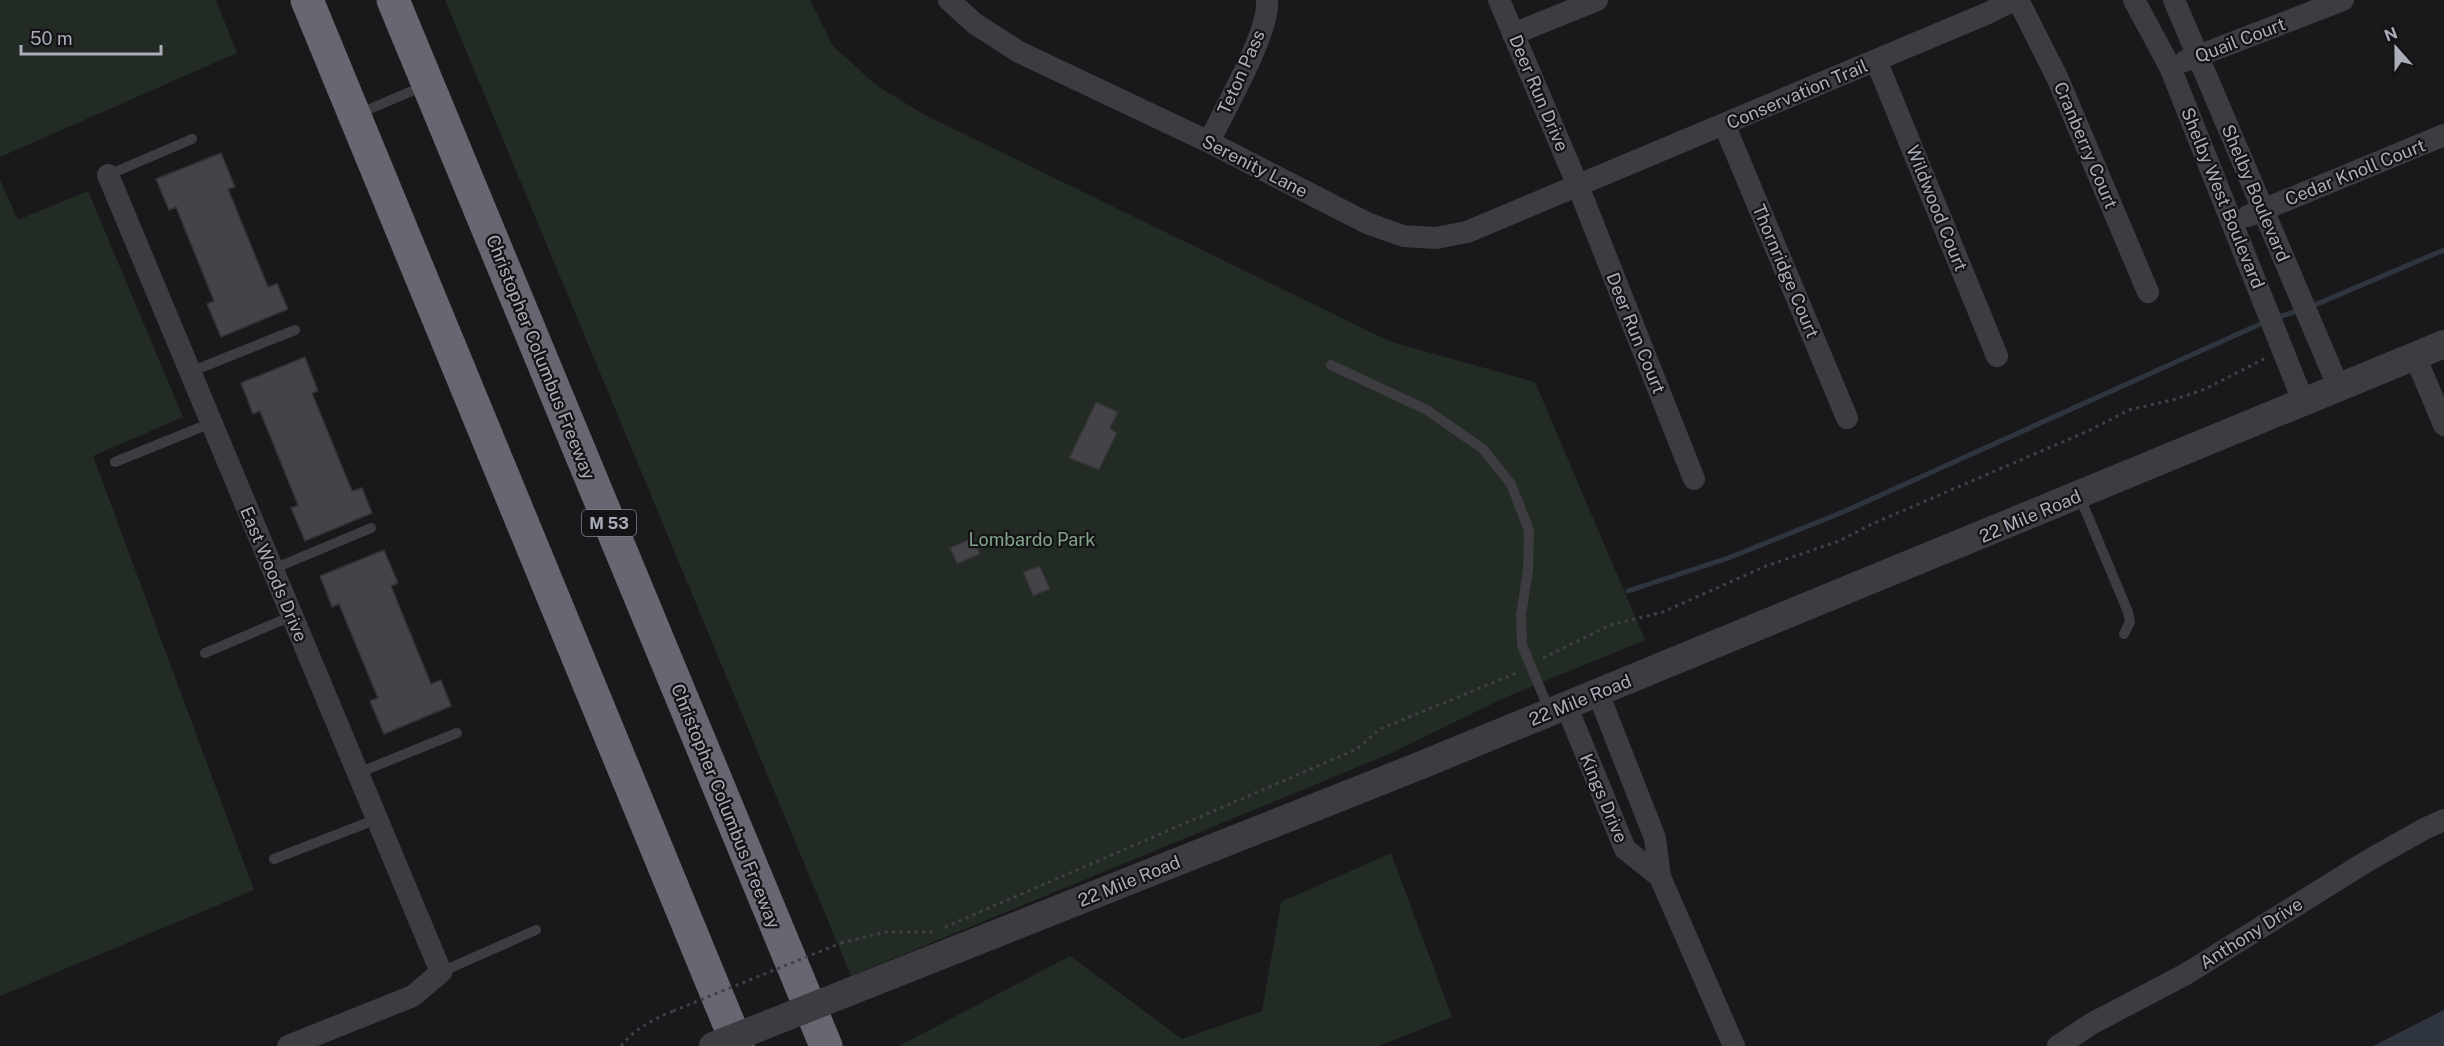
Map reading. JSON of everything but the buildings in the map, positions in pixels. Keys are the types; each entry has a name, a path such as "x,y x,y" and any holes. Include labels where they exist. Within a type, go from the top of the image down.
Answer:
{"highway":[{"path":"307,0 738,1046"},
{"name":"Christopher Columbus Freeway","path":"393,0 826,1046"}],"street":[{"name":"Serenity Lane","path":"949,0 974,23 1019,52 1209,142 1367,223 1403,236 1436,238 1467,232 1578,186"},
{"name":"Teton Pass","path":"1209,142 1258,42 1268,8 1267,0"},
{"name":"Deer Run Drive","path":"1499,0 1578,186"},
{"path":"1514,34 1597,0"},
{"name":"Conservation Trail","path":"1578,186 2016,0"},
{"name":"Cranberry Court","path":"2016,0 2057,77 2148,292"},
{"name":"Shelby West Boulevard","path":"2134,0 2170,67 2303,401"},
{"name":"Shelby Boulevard","path":"2174,0 2338,387"},
{"name":"Quail Court","path":"2170,67 2343,0"},
{"name":"Wildwood Court","path":"1876,60 1997,356"},
{"name":"Thornridge Court","path":"1725,124 1847,418"},
{"name":"Cedar Knoll Court","path":"2233,222 2444,135"},
{"name":"East Woods Drive","path":"108,175 441,972"},
{"name":"Deer Run Court","path":"1578,186 1694,479"},
{"name":"22 Mile Road","path":"712,1046 1598,693 2444,344"},
{"path":"2415,356 2444,425"},
{"name":"Kings Drive","path":"1598,693 1655,838 1660,877 1734,1046"},
{"name":"Kings Drive","path":"1558,709 1625,849 1660,877"},
{"name":"Anthony Drive","path":"2058,1046 2091,1024 2186,974 2378,855 2444,820"},
{"path":"288,1046 413,996 441,972"}],"lane":[{"path":"354,115 428,84"},
{"path":"108,175 192,139"},
{"path":"190,372 294,330"},
{"path":"1331,365 1427,410 1483,449 1511,484 1528,530 1528,570 1521,615 1522,645 1530,665 1558,709"},
{"path":"115,462 211,423"},
{"path":"2079,495 2128,612 2130,622 2124,634"},
{"path":"273,569 371,528"},
{"path":"205,653 292,616"},
{"path":"358,773 458,733"},
{"path":"274,859 377,819"},
{"path":"441,972 536,930"}],"path":[{"path":"621,1046 632,1033 650,1021 841,943 885,932 932,932 1357,749 1380,729 1530,665 1610,625 1663,612 1766,566 1839,541 1883,519 2088,431 2129,410 2205,389 2236,371 2256,364 2282,347"}],"green space":[{"path":"0,0 216,0 237,53 0,157"},
{"name":"Lombardo Park","path":"445,0 810,0 833,46 876,85 923,114 1391,342 1535,382 1645,640 1504,698 1387,755 851,976"},
{"path":"0,180 18,220 88,191 183,417 93,456 254,890 0,996"},
{"path":"1391,853 1452,1017 1379,1046 899,1046 1070,956 1182,1039 1262,1011 1281,902"}],"shaded area":[{"path":"2444,1010 2444,1046 2373,1046"}],"waterway":[{"path":"2310,307 2444,250"},
{"path":"2275,318 2301,310"},
{"path":"1628,591 1731,557 1843,512 2267,321"}]}
